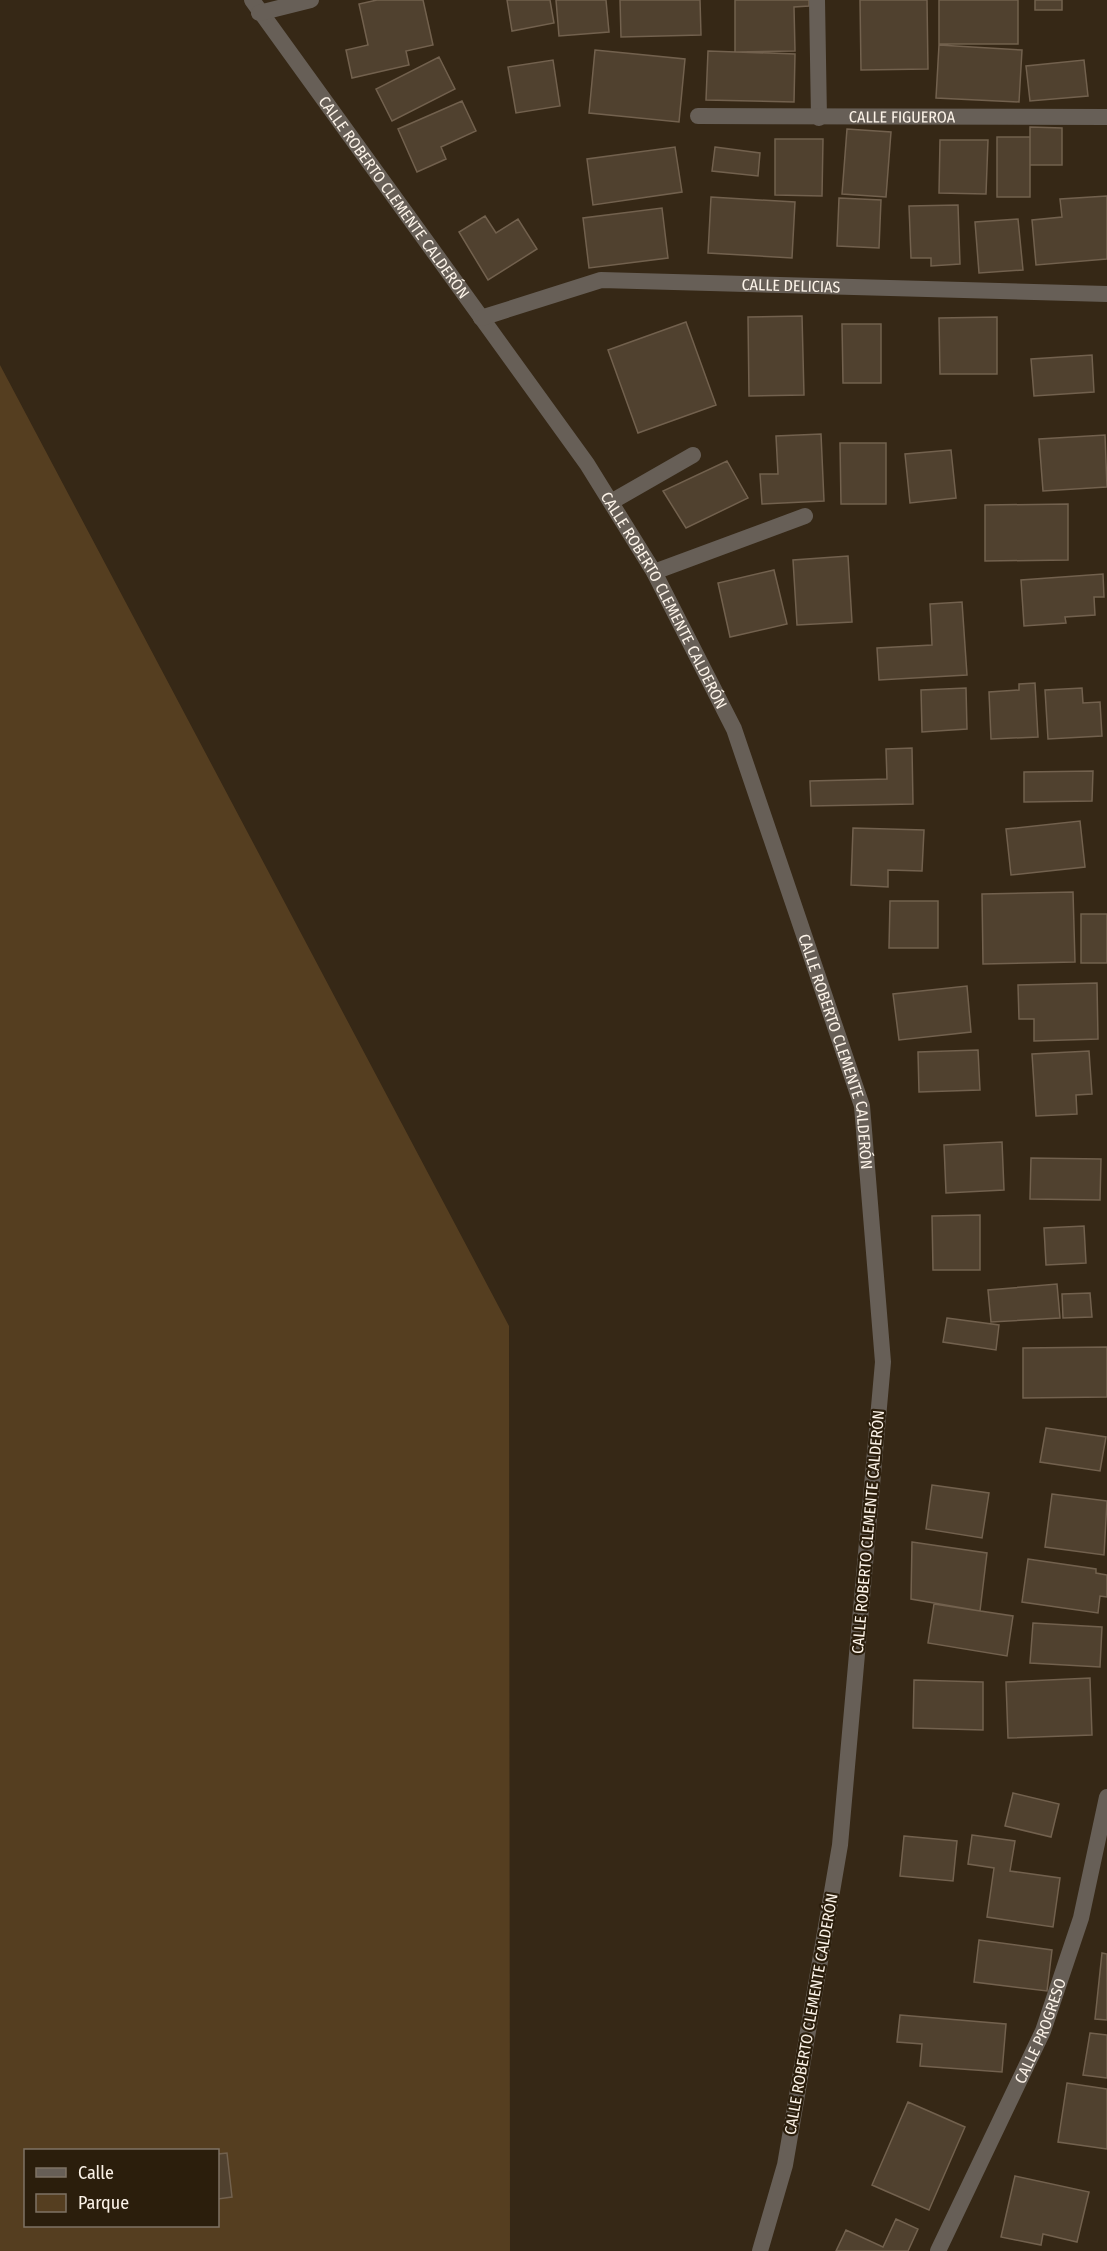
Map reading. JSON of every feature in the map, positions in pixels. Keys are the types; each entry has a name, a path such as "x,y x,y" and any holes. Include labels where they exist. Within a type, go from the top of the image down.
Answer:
{"street":[{"path":"256,6 312,0"},
{"path":"817,0 819,118"},
{"name":"CALLE ROBERTO CLEMENTE CALDERÓN","path":"256,6 587,464 654,572 734,729 862,1106 883,1362 840,1845 785,2165 760,2251"},
{"name":"CALLE FIGUEROA","path":"698,116 1107,117"},
{"name":"CALLE DELICIAS","path":"481,318 601,280 1107,294"},
{"path":"611,502 693,455"},
{"path":"654,572 805,516"},
{"name":"CALLE PROGRESO","path":"938,2251 1043,2031 1080,1918 1107,1797"}],"green space":[{"path":"0,365 509,1326 510,2251 0,2251"}],"building":[{"path":"377,0 423,0 433,45 406,51 409,65 352,78 346,50 368,45 359,4"},
{"path":"507,0 550,0 554,23 512,31"},
{"path":"556,0 606,0 609,32 559,36"},
{"path":"620,0 700,0 701,35 621,37"},
{"path":"735,0 809,0 809,6 794,7 795,51 735,52"},
{"path":"860,0 927,0 928,69 861,70"},
{"path":"939,0 1018,0 1018,44 939,44"},
{"path":"1035,0 1062,0 1062,10 1035,10"},
{"path":"939,45 1022,50 1019,102 936,98"},
{"path":"595,50 685,59 679,122 589,113"},
{"path":"708,51 795,54 794,102 706,100"},
{"path":"439,57 455,89 392,121 376,89"},
{"path":"553,60 560,106 516,113 508,67"},
{"path":"1084,60 1088,96 1030,101 1026,66"},
{"path":"462,101 476,131 441,147 446,159 417,172 398,129"},
{"path":"1030,127 1062,128 1062,165 1030,165"},
{"path":"847,129 891,132 886,197 842,194"},
{"path":"997,137 1030,137 1030,197 997,197"},
{"path":"775,139 823,139 822,196 775,195"},
{"path":"940,140 988,140 986,194 939,193"},
{"path":"675,147 682,192 593,205 587,159"},
{"path":"715,147 760,153 758,176 712,171"},
{"path":"1107,196 1107,259 1036,265 1032,220 1062,217 1060,199"},
{"path":"711,197 795,202 792,258 708,253"},
{"path":"839,198 881,200 879,248 837,246"},
{"path":"958,205 960,264 931,266 931,258 911,258 909,206"},
{"path":"662,208 668,258 589,268 583,218"},
{"path":"485,216 496,233 518,219 537,249 488,280 459,232"},
{"path":"1018,219 1023,270 979,273 975,222"},
{"path":"802,316 804,395 749,396 748,317"},
{"path":"997,317 997,374 940,374 939,318"},
{"path":"686,322 716,405 638,433 608,350"},
{"path":"842,324 881,324 881,383 843,383"},
{"path":"1092,355 1094,392 1034,396 1031,359"},
{"path":"821,434 824,501 762,504 760,474 778,474 776,436"},
{"path":"1105,435 1107,487 1043,491 1039,439"},
{"path":"840,443 886,443 886,504 841,504"},
{"path":"951,450 956,498 910,503 905,454"},
{"path":"727,461 748,498 686,528 663,491"},
{"path":"1068,504 1068,560 985,561 985,505"},
{"path":"848,556 852,622 797,625 793,560"},
{"path":"774,570 787,624 730,637 718,583"},
{"path":"1103,574 1104,597 1094,597 1095,615 1065,617 1066,623 1024,626 1021,580"},
{"path":"962,602 967,675 879,680 877,648 932,645 930,604"},
{"path":"1035,683 1038,737 991,739 989,692 1019,690 1019,684"},
{"path":"966,688 967,729 922,732 921,690"},
{"path":"1082,688 1083,703 1100,702 1102,736 1048,739 1045,690"},
{"path":"912,748 913,804 811,806 810,781 887,779 886,749"},
{"path":"1093,771 1092,801 1024,802 1024,772"},
{"path":"1080,821 1085,867 1011,875 1006,829"},
{"path":"853,828 924,830 922,871 888,870 888,887 851,885"},
{"path":"1073,892 1075,962 983,964 982,894"},
{"path":"890,901 938,901 938,948 889,948"},
{"path":"1081,914 1107,914 1107,963 1081,963"},
{"path":"1097,983 1098,1039 1034,1041 1034,1019 1019,1019 1018,985"},
{"path":"967,986 971,1032 899,1040 893,994"},
{"path":"978,1050 980,1090 919,1092 918,1052"},
{"path":"1089,1051 1092,1094 1076,1095 1077,1114 1036,1116 1032,1054"},
{"path":"1002,1142 1004,1190 946,1193 944,1145"},
{"path":"1031,1158 1101,1159 1100,1200 1030,1199"},
{"path":"980,1215 980,1270 933,1270 932,1216"},
{"path":"1084,1226 1086,1263 1046,1265 1044,1228"},
{"path":"1057,1284 1060,1318 991,1322 988,1290"},
{"path":"1090,1293 1092,1317 1063,1318 1062,1294"},
{"path":"947,1318 999,1325 996,1350 943,1342"},
{"path":"1107,1347 1107,1397 1023,1398 1023,1348"},
{"path":"1046,1428 1106,1437 1100,1471 1040,1462"},
{"path":"932,1485 989,1493 982,1538 926,1529"},
{"path":"1052,1494 1107,1501 1104,1555 1045,1547"},
{"path":"912,1542 987,1553 980,1611 911,1599"},
{"path":"1028,1559 1096,1569 1096,1573 1107,1575 1107,1597 1100,1596 1098,1613 1022,1602"},
{"path":"934,1604 1013,1616 1007,1656 928,1643"},
{"path":"1033,1623 1102,1627 1100,1667 1030,1663"},
{"path":"1090,1678 1092,1735 1008,1738 1006,1682"},
{"path":"914,1680 983,1682 983,1730 913,1728"},
{"path":"1013,1793 1059,1804 1051,1837 1005,1826"},
{"path":"972,1835 1015,1841 1010,1871 1060,1878 1053,1927 987,1917 994,1868 968,1864"},
{"path":"904,1836 957,1841 953,1881 900,1876"},
{"path":"979,1940 1052,1950 1047,1991 974,1982"},
{"path":"1102,1953 1107,1954 1107,2020 1095,2019"},
{"path":"900,2015 1006,2024 1002,2072 920,2066 922,2044 897,2042"},
{"path":"1090,2033 1107,2035 1107,2078 1083,2075"},
{"path":"1067,2083 1107,2089 1107,2149 1058,2142"},
{"path":"908,2102 965,2127 929,2210 872,2185"},
{"path":"227,2153 232,2197 219,2199 219,2154"},
{"path":"1015,2176 1089,2192 1077,2242 1043,2234 1041,2245 1001,2237"},
{"path":"896,2219 918,2229 908,2251 836,2251 846,2230 883,2247"}]}
